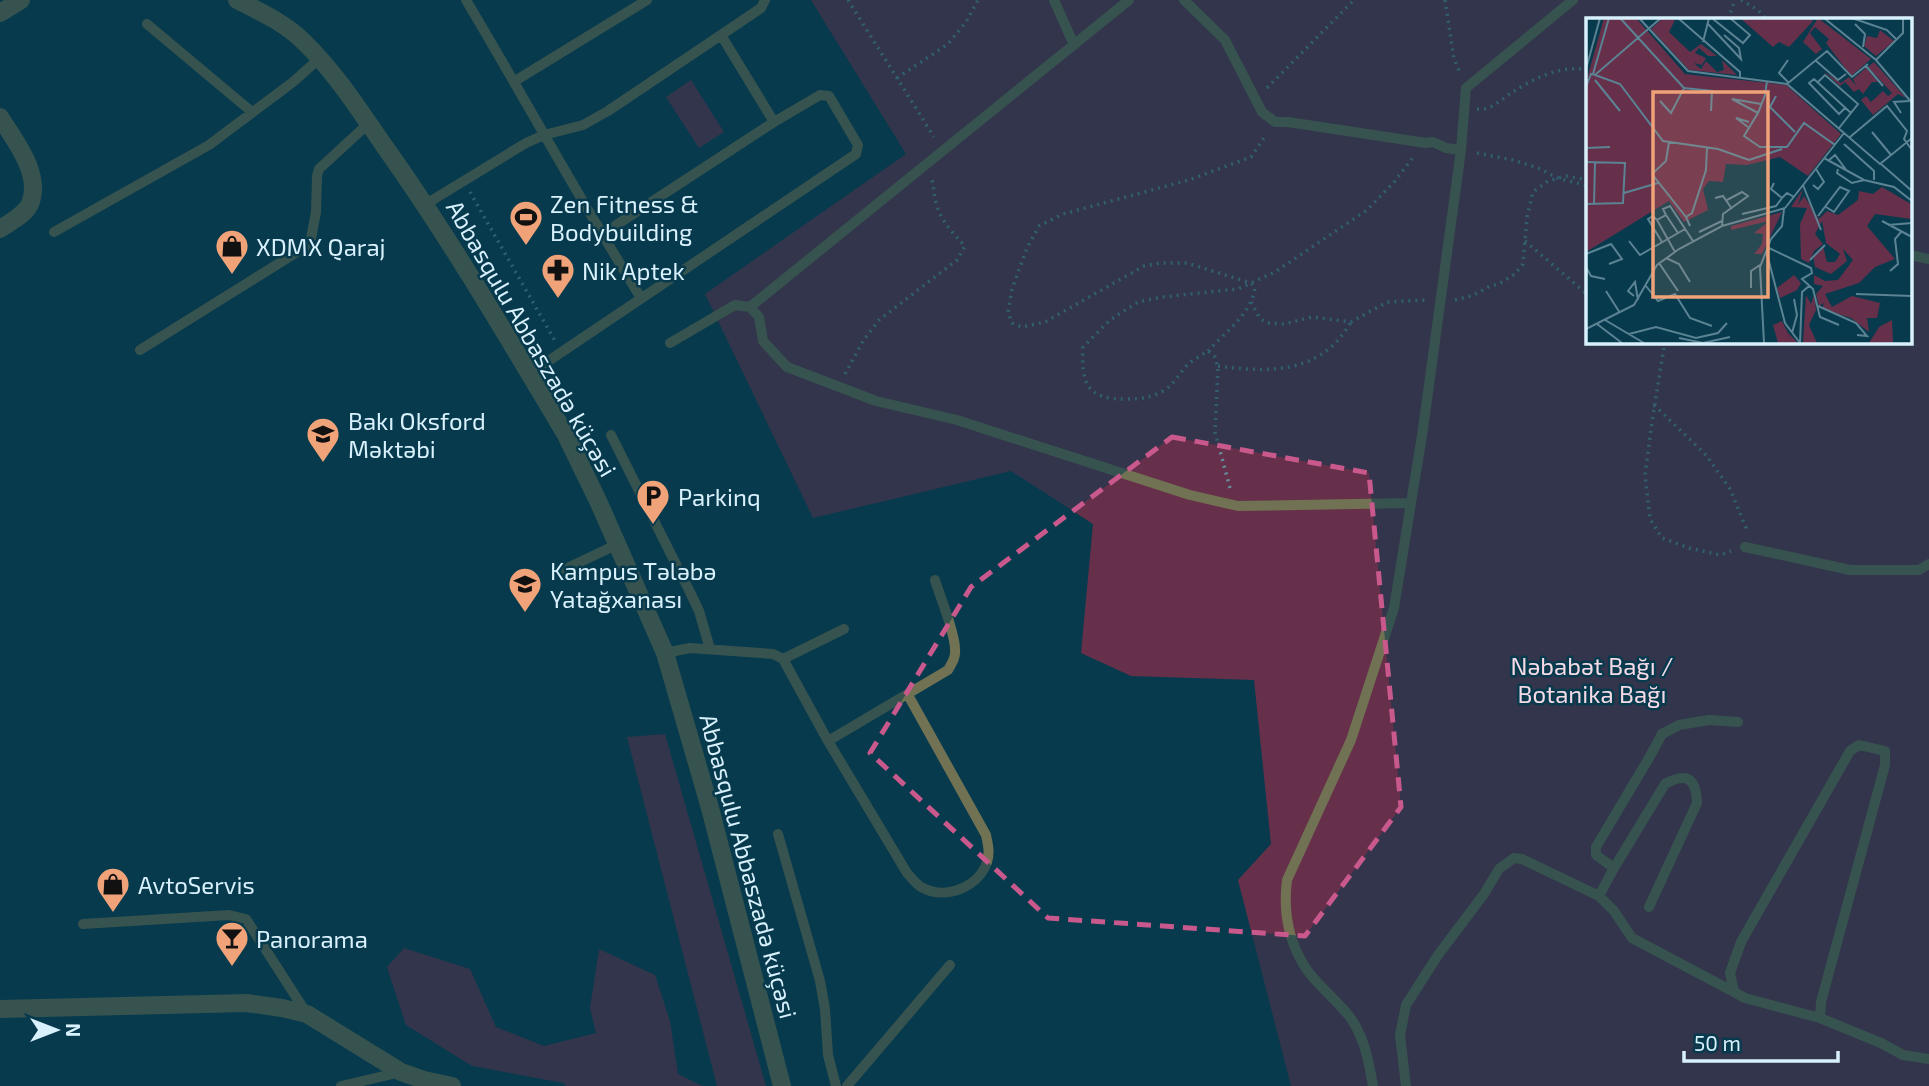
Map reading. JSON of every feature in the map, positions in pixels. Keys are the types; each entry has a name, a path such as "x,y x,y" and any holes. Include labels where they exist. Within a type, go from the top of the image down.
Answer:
{"street":[{"path":"0,13 21,0"},
{"name":"Abbasqulu Abbaszadə küçəsi","path":"240,1 281,23 303,40 320,58 369,123 426,204 530,374 583,467 665,653 710,808 782,1086"},
{"path":"0,117 30,166 32,191 29,205 16,219 0,229"},
{"path":"0,1009 247,1003 282,1007 307,1014 401,1072 452,1086"}],"lane":[{"path":"466,0 601,235 641,298"},
{"path":"514,81 647,0"},
{"path":"426,204 526,143 544,135 583,125 608,111 761,8 765,0"},
{"path":"1054,0 1074,45"},
{"path":"750,307 1129,0"},
{"path":"1184,0 1225,40 1262,111 1275,122 1433,142 1446,148 1461,150"},
{"path":"1373,1086 1362,1039 1351,1019 1306,968 1294,944 1286,922 1284,898 1287,880 1351,740 1394,608 1423,429 1461,150 1466,88 1573,0"},
{"path":"147,24 253,112"},
{"path":"721,35 774,122"},
{"path":"54,232 209,145 320,58"},
{"path":"530,374 856,155 858,145 829,96 820,95 601,235"},
{"path":"140,350 310,244 315,227 319,169 369,123"},
{"path":"670,344 735,305 750,307 759,317 763,341 787,368 876,401 957,420 1190,495 1238,506 1411,503"},
{"path":"611,435 699,611 710,649"},
{"path":"559,572 618,544"},
{"path":"1745,547 1850,570 1919,570 1929,564"},
{"path":"828,741 948,670 956,650 935,580"},
{"path":"783,659 844,629"},
{"path":"665,653 690,648 710,649 773,654 783,659 828,741 907,873 920,888 949,892 961,889 977,878 988,859 989,846 986,835 908,695"},
{"path":"1614,868 1596,855 1596,847 1662,734 1679,725 1709,720 1738,722"},
{"path":"1734,992 1730,973 1741,942 1850,751 1859,745 1885,751 1885,765 1821,1002 1819,1018"},
{"path":"1599,896 1665,784 1677,777 1686,777 1694,784 1697,803 1649,907"},
{"path":"778,834 820,981 828,1055 835,1086"},
{"path":"1406,1086 1400,1035 1406,1005 1499,869 1514,858 1522,859 1599,896 1614,911 1632,937 1745,998 1819,1018 1903,1055 1929,1059"},
{"path":"83,924 229,915 246,919 307,1014"},
{"path":"847,1086 950,965"},
{"path":"341,1086 401,1072"}],"path":[{"path":"848,0 943,150"},
{"path":"897,78 948,44 966,22 978,0"},
{"path":"1253,94 1270,86 1354,0"},
{"path":"1445,0 1454,59 1466,88"},
{"path":"1728,18 1735,0"},
{"path":"1741,0 1758,10 1765,18"},
{"path":"1465,107 1482,110 1496,105 1533,80 1568,68 1586,70"},
{"path":"1275,122 1251,157 1189,180 1063,214 1039,226 1027,248 1012,289 1008,312 1012,323 1022,327 1045,322 1144,266 1160,263 1186,263 1251,283 1255,287 1251,302 1242,316 1208,351 1190,362 1166,390 1148,398 1115,399 1096,394 1082,372 1083,347 1110,320 1138,302 1229,291 1238,289 1251,283 1275,272 1367,210 1426,143"},
{"path":"1461,150 1513,160 1541,169 1557,178 1586,185"},
{"path":"839,386 863,341 879,320 957,260 965,246 944,222 935,200 935,189 924,166"},
{"path":"464,181 561,352"},
{"path":"1525,241 1586,293"},
{"path":"1217,366 1289,368 1321,356 1343,336 1351,322"},
{"path":"1654,405 1706,455 1730,489 1746,528 1745,547 1720,555 1689,548 1662,538 1650,519 1645,475 1654,405 1665,343"},
{"path":"1208,351 1215,357 1217,366 1215,432 1232,495 1238,506"}],"highlighted area":[{"path":"1172,437 1369,473 1401,807 1305,936 1048,918 870,753 971,587"}],"green space":[{"name":"Nəbabət Bağı / Botanika Bağı","path":"811,0 1929,0 1929,1086 1291,1086 1238,880 1271,844 1254,680 1131,676 1081,653 1093,524 1011,471 813,518 705,294 906,154"},
{"path":"691,80 724,132 699,148 666,97"},
{"path":"665,734 766,1086 717,1086 627,737"},
{"path":"404,948 470,969 496,1027 544,1046 596,1033 590,1008 599,949 655,975 670,1021 678,1074 702,1086 566,1086 563,1083 472,1066 406,1025 387,967"}],"place":[{"name":"Zen Fitness & Bodybuilding","path":"526,247"},
{"name":"XDMX Qaraj","path":"232,276"},
{"name":"Nik Aptek","path":"558,300"},
{"name":"Bakı Oksford Məktəbi","path":"323,464"},
{"name":"Parkinq","path":"653,526"},
{"name":"Kampus Tələbə Yatağxanası","path":"525,614"},
{"name":"AvtoServis","path":"113,914"},
{"name":"Panorama","path":"232,968"}]}
